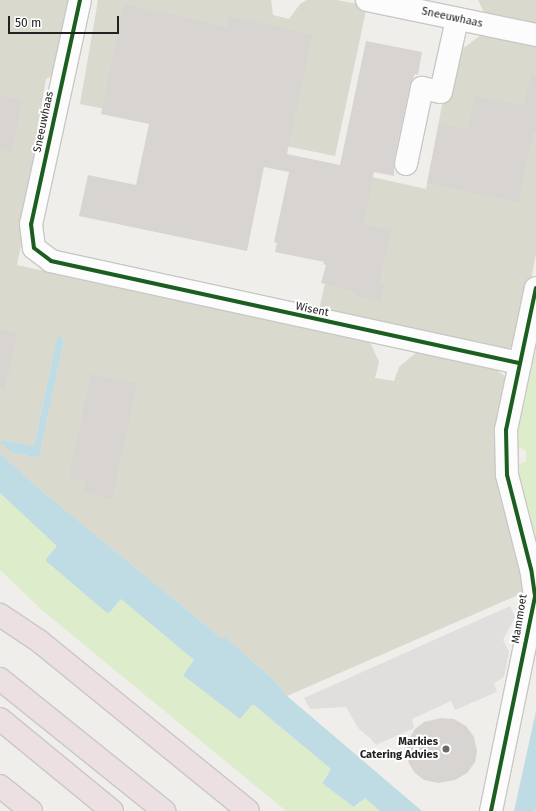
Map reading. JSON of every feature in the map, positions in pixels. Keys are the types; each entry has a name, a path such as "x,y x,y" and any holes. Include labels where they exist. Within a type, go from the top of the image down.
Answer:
{"highway":[{"path":"0,601 39,641"},
{"path":"0,615 39,641 248,811"},
{"path":"0,679 164,811"},
{"path":"0,719 112,811"},
{"path":"0,786 31,811"}],"street":[{"name":"Sneeuwhaas","path":"34,248 31,224 80,0"},
{"name":"Sneeuwhaas","path":"367,0 536,35"},
{"path":"406,164 422,88 441,92 457,19"},
{"name":"Wisent","path":"34,248 51,261 520,363"},
{"name":"Mammoet","path":"491,811 535,596 531,569 507,474 506,430 536,288"}],"shaded area":[{"path":"0,0 72,0 57,73 46,79 39,120 44,134 17,265 370,342 379,362 375,378 394,381 399,367 417,352 492,367 505,376 508,389 525,592 287,696 278,684 227,638 221,638 36,486 0,453","holes":["57,337 61,337 64,340 39,458 12,453 3,440 34,446"]},
{"path":"98,0 271,0 273,15 289,19 300,4 307,0 337,0 367,6 335,156 80,104"},
{"path":"478,0 536,0 536,27 486,16"},
{"path":"485,32 536,44 536,254 519,339 512,347 498,350 318,314 350,172 426,189 452,52 465,47"},
{"path":"510,606 515,617 503,640 509,652 504,677 494,683 497,692 455,710 451,701 412,719 414,728 376,745 358,728 346,707 310,709 304,698"}],"green space":[{"path":"536,348 536,563 516,472 519,464 526,461 526,451 518,446 516,441"},
{"path":"0,493 58,546 46,559 46,561 107,613 110,612 121,599 194,660 184,674 240,719 252,705 254,705 331,769 322,781 356,807 365,798 380,811 286,811 43,611 0,570"}],"water":[{"path":"57,337 61,337 64,340 39,458 12,453 1,443 3,440 34,446"},
{"path":"0,453 36,486 221,638 227,638 278,684 287,696 422,811 380,811 365,798 354,807 322,783 331,769 254,705 252,705 240,719 184,676 194,660 121,599 110,612 107,613 46,561 57,546 0,493"},
{"path":"536,711 536,809 535,811 514,811"}],"building":[{"path":"124,4 227,27 229,16 312,35 287,154 340,165 366,41 422,52 418,75 415,74 410,85 394,161 394,176 374,172 363,224 391,230 379,284 384,285 381,301 355,295 356,291 321,283 326,265 323,264 324,262 275,252 277,243 274,242 289,172 264,167 247,251 79,216 88,175 136,185 149,124 101,114"},
{"path":"531,75 536,76 536,133 533,132 518,202 427,183 439,124 468,130 475,96 524,106"},
{"path":"0,95 22,100 11,152 0,150"},
{"path":"0,329 17,333 5,389 0,388"},
{"path":"91,374 137,384 112,499 84,493 86,481 69,478"},
{"path":"441,718 454,719 466,726 474,737 477,751 475,762 467,773 455,780 438,783 424,780 415,773 409,764 406,750 409,739 415,729 424,722"}],"cycle path":[{"path":"80,0 31,224 34,248 51,261 520,363"},
{"path":"491,811 535,596 531,569 507,475 506,430 536,288"}],"place":[{"name":"Markies Catering Advies","path":"446,749"}]}
